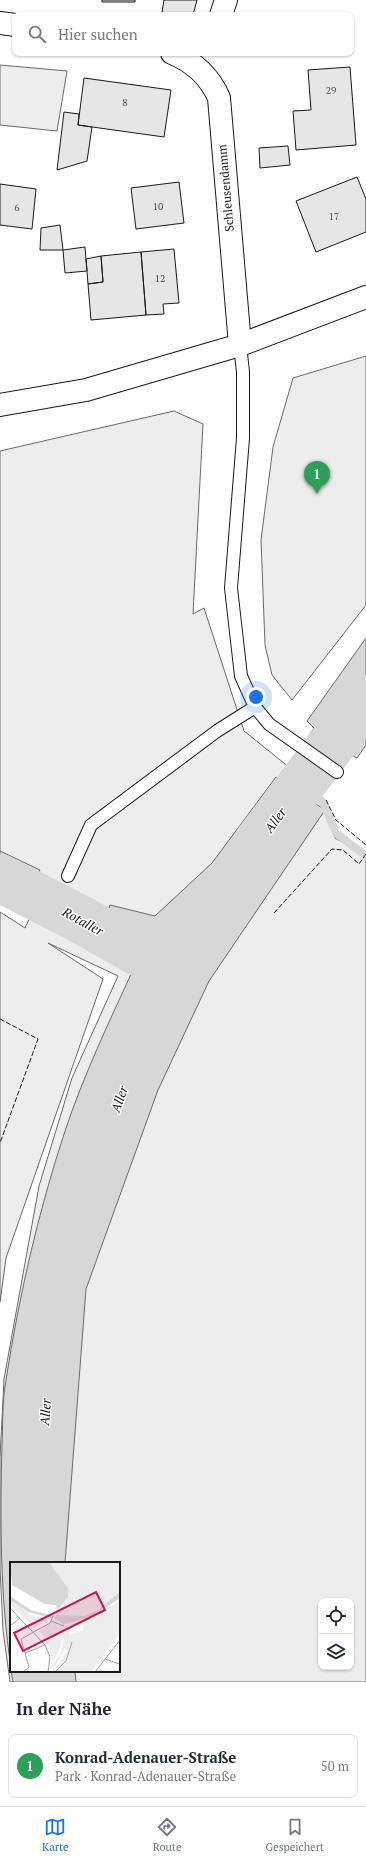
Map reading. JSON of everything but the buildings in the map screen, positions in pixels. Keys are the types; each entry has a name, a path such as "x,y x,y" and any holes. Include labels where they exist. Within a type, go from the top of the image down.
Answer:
{"street":[{"path":"223,12 226,0"},
{"path":"0,23 12,25"},
{"name":"Schleusendamm","path":"180,56 203,61 219,98 240,345"},
{"path":"0,405 86,390 240,345 366,297"}],"lane":[{"path":"240,345 243,372 243,438 231,588 241,676 255,707 268,724 337,772"},
{"path":"68,876 91,826 217,731 255,707"}],"shaded area":[{"path":"0,65 67,71 57,131 0,125"},
{"path":"366,356 366,605 292,700 272,675 265,645 261,540 273,447 293,378"},
{"path":"174,411 203,424 193,614 204,608 244,731 320,792 335,838 366,855 366,1682 10,1682 3,1630 0,1568 0,1457 4,1379 39,1186 72,1078 118,976 48,943 103,979 6,1258 0,1302 0,912 25,928 33,911 0,894 0,451"}],"water":[{"path":"366,638 366,745 357,758 346,752 340,760 308,737 314,728 307,721"},
{"path":"276,777 325,810 209,981 158,1090 86,1289 65,1562 10,1562 10,1661 3,1585 1,1473 3,1412 11,1349 30,1255 55,1162 72,1111 88,1071 132,972 96,947 110,905 155,916 212,863"},
{"path":"0,851 40,870 22,909 0,897"},
{"path":"11,1672 75,1672 76,1682 13,1682"}],"waterway":[{"name":"Aller","path":"257,843 366,699"},
{"path":"302,783 323,802 336,833 366,856"},
{"name":"Rotaller","path":"0,878 78,918 158,963"}],"fence":[{"path":"326,800 336,820 366,845"},
{"path":"274,913 332,849 343,850 359,864 366,854"},
{"path":"0,1019 38,1039 0,1143"}],"place":[{"name":"Konrad-Adenauer-Straße","path":"317,494"}]}
